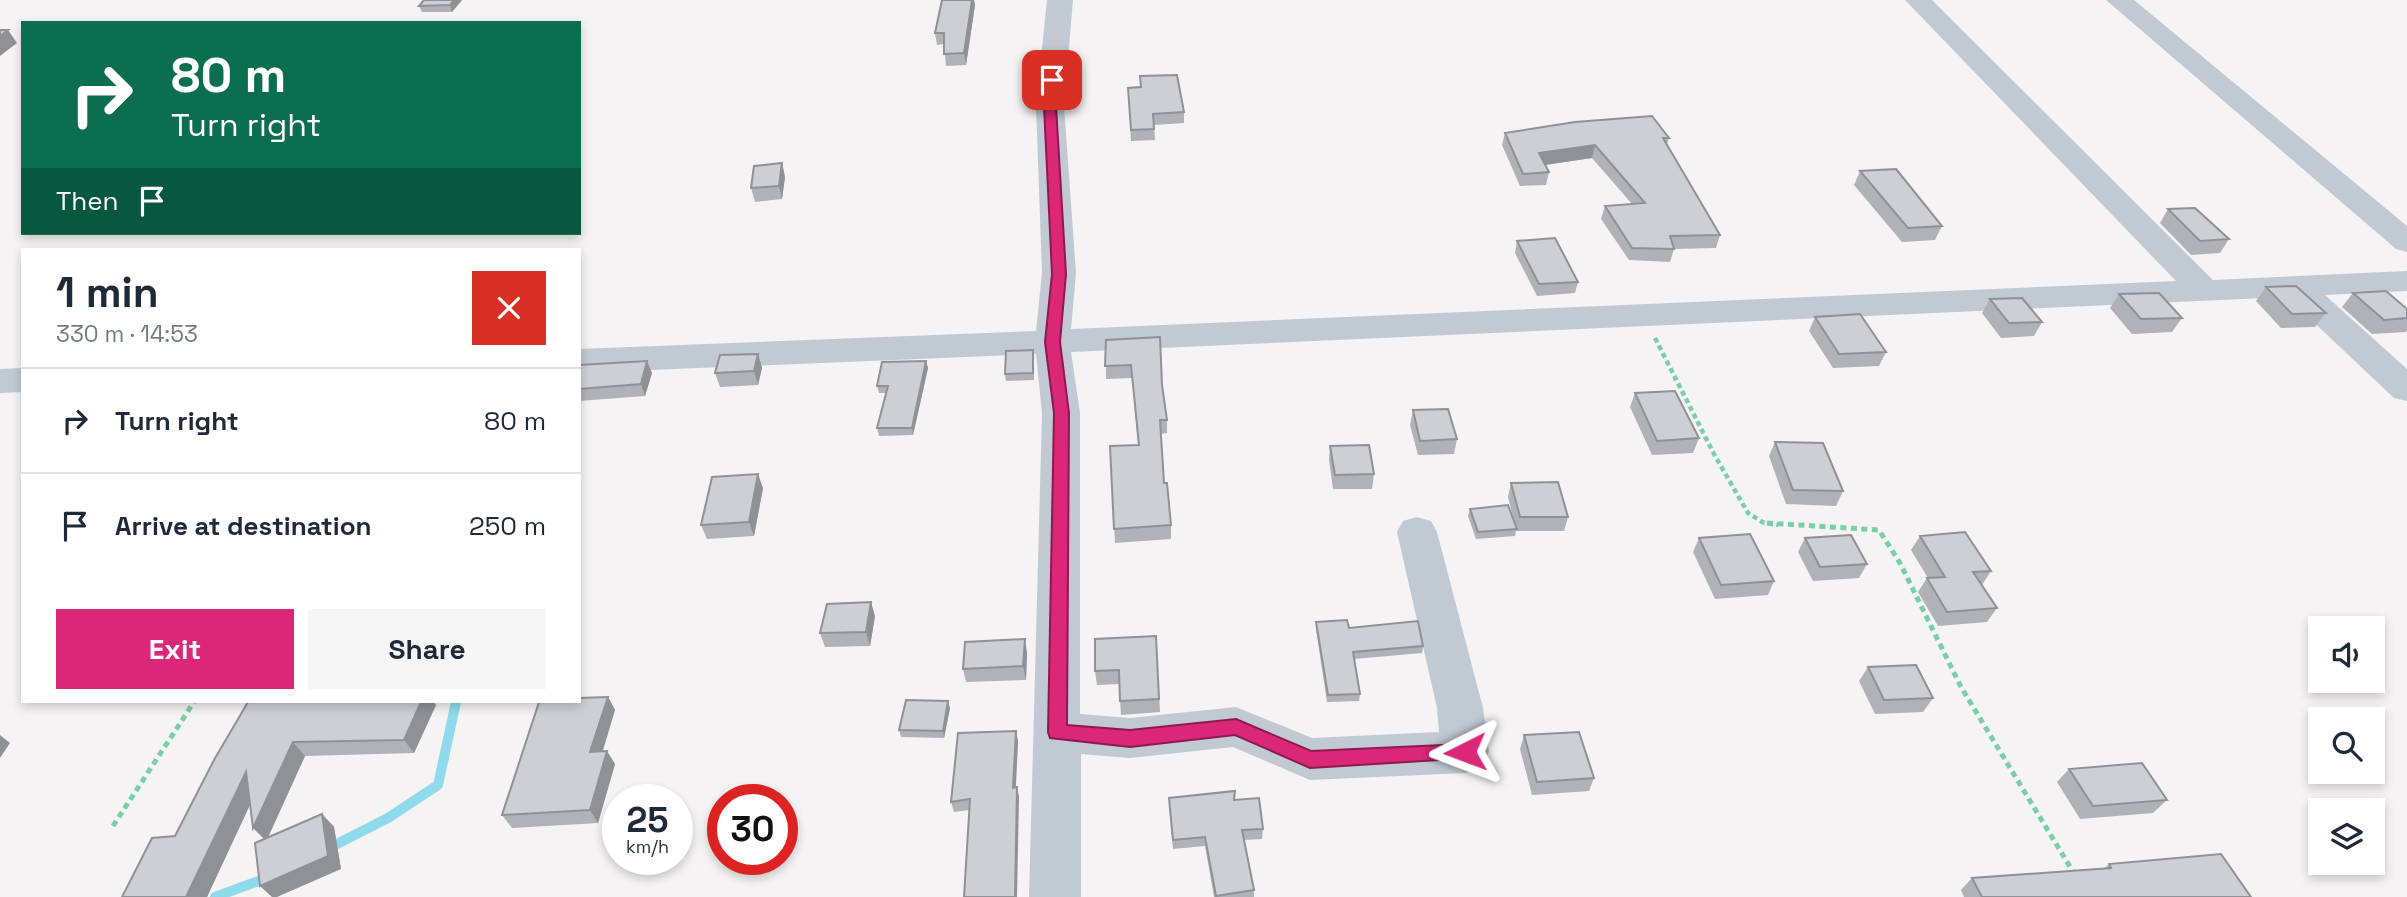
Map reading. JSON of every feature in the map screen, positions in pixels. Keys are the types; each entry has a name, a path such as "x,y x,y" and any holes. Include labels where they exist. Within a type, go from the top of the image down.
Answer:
{"street":[{"path":"1055,897 1062,413 1052,342 1059,274 1050,106 1060,0"},
{"path":"1918,0 2204,290"},
{"path":"2119,0 2407,242"},
{"path":"581,360 1644,317 2407,281"},
{"path":"2295,286 2407,389"},
{"path":"0,381 21,380"},
{"path":"1057,732 1130,738 1236,727 1310,760 1465,752 1460,708 1417,532"}],"path":[{"path":"1644,317 1714,454 1748,513 1764,523 1783,526 1879,530 1900,563 1961,687 2081,885"},
{"path":"113,827 193,703"}],"building":[{"path":"424,0 454,0 450,5 419,6"},
{"path":"942,0 972,0 964,53 944,54 944,33 935,33"},
{"path":"1177,75 1184,112 1153,114 1154,129 1131,130 1128,88 1141,87 1140,76"},
{"path":"1652,116 1669,138 1663,138 1720,235 1670,236 1674,249 1632,248 1605,206 1645,203 1595,145 1539,153 1549,172 1523,174 1505,133 1575,122"},
{"path":"782,163 779,186 751,188 754,166"},
{"path":"1896,169 1942,226 1908,228 1860,171"},
{"path":"2195,208 2229,239 2200,241 2168,209"},
{"path":"1555,238 1578,282 1539,284 1517,241"},
{"path":"2296,286 2326,313 2292,314 2266,287"},
{"path":"2386,291 2407,309 2407,318 2384,320 2353,293"},
{"path":"2159,293 2182,318 2141,319 2119,294"},
{"path":"2022,298 2042,322 2009,323 1990,299"},
{"path":"1860,314 1886,352 1839,354 1815,317"},
{"path":"1160,337 1167,420 1160,420 1164,483 1167,483 1171,525 1114,529 1110,446 1139,445 1131,365 1105,366 1106,340"},
{"path":"1033,350 1033,373 1005,374 1006,351"},
{"path":"758,354 754,371 715,373 720,355"},
{"path":"647,361 641,384 581,389 581,365"},
{"path":"926,361 912,428 877,428 888,386 877,386 882,362"},
{"path":"1675,391 1699,438 1657,441 1635,393"},
{"path":"1448,409 1457,439 1420,441 1413,410"},
{"path":"1775,442 1823,443 1843,491 1793,490"},
{"path":"1369,445 1374,474 1335,475 1330,446"},
{"path":"758,474 749,522 701,525 712,477"},
{"path":"1558,482 1568,517 1520,517 1511,483"},
{"path":"1508,505 1517,529 1478,532 1470,509"},
{"path":"1965,532 1991,571 1973,572 1997,608 1947,612 1927,578 1945,577 1920,536"},
{"path":"1750,534 1774,581 1721,585 1699,538"},
{"path":"1851,535 1867,564 1820,567 1805,538"},
{"path":"871,602 866,632 820,633 827,604"},
{"path":"1347,620 1349,628 1418,621 1423,646 1353,652 1360,694 1328,695 1316,622"},
{"path":"1156,636 1159,699 1120,701 1119,670 1095,671 1095,639"},
{"path":"1025,639 1023,666 963,669 965,642"},
{"path":"1916,665 1933,698 1884,700 1868,667"},
{"path":"608,697 590,752 607,751 590,810 502,815 539,703 581,703 581,698"},
{"path":"906,700 948,701 943,731 899,730"},
{"path":"247,703 421,703 404,740 293,742 253,828 246,772 186,897 122,897 152,838 175,836"},
{"path":"1016,731 1013,788 1017,787 1015,897 964,897 970,799 951,802 958,733"},
{"path":"1579,732 1594,778 1537,782 1524,735"},
{"path":"2142,763 2167,800 2093,806 2069,769"},
{"path":"1235,791 1234,800 1259,798 1263,829 1242,830 1254,890 1216,896 1205,837 1173,840 1169,798"},
{"path":"322,814 328,856 260,886 255,843"},
{"path":"2221,854 2251,897 1982,897 1972,878 2111,868 2109,864"}],"waterway":[{"path":"329,848 388,818 438,785 456,703"},
{"path":"215,897 269,877"}],"route":[{"path":"1052,80 1050,106 1059,274 1052,342 1062,413 1057,732 1130,738 1236,727 1310,760 1465,752"}]}
